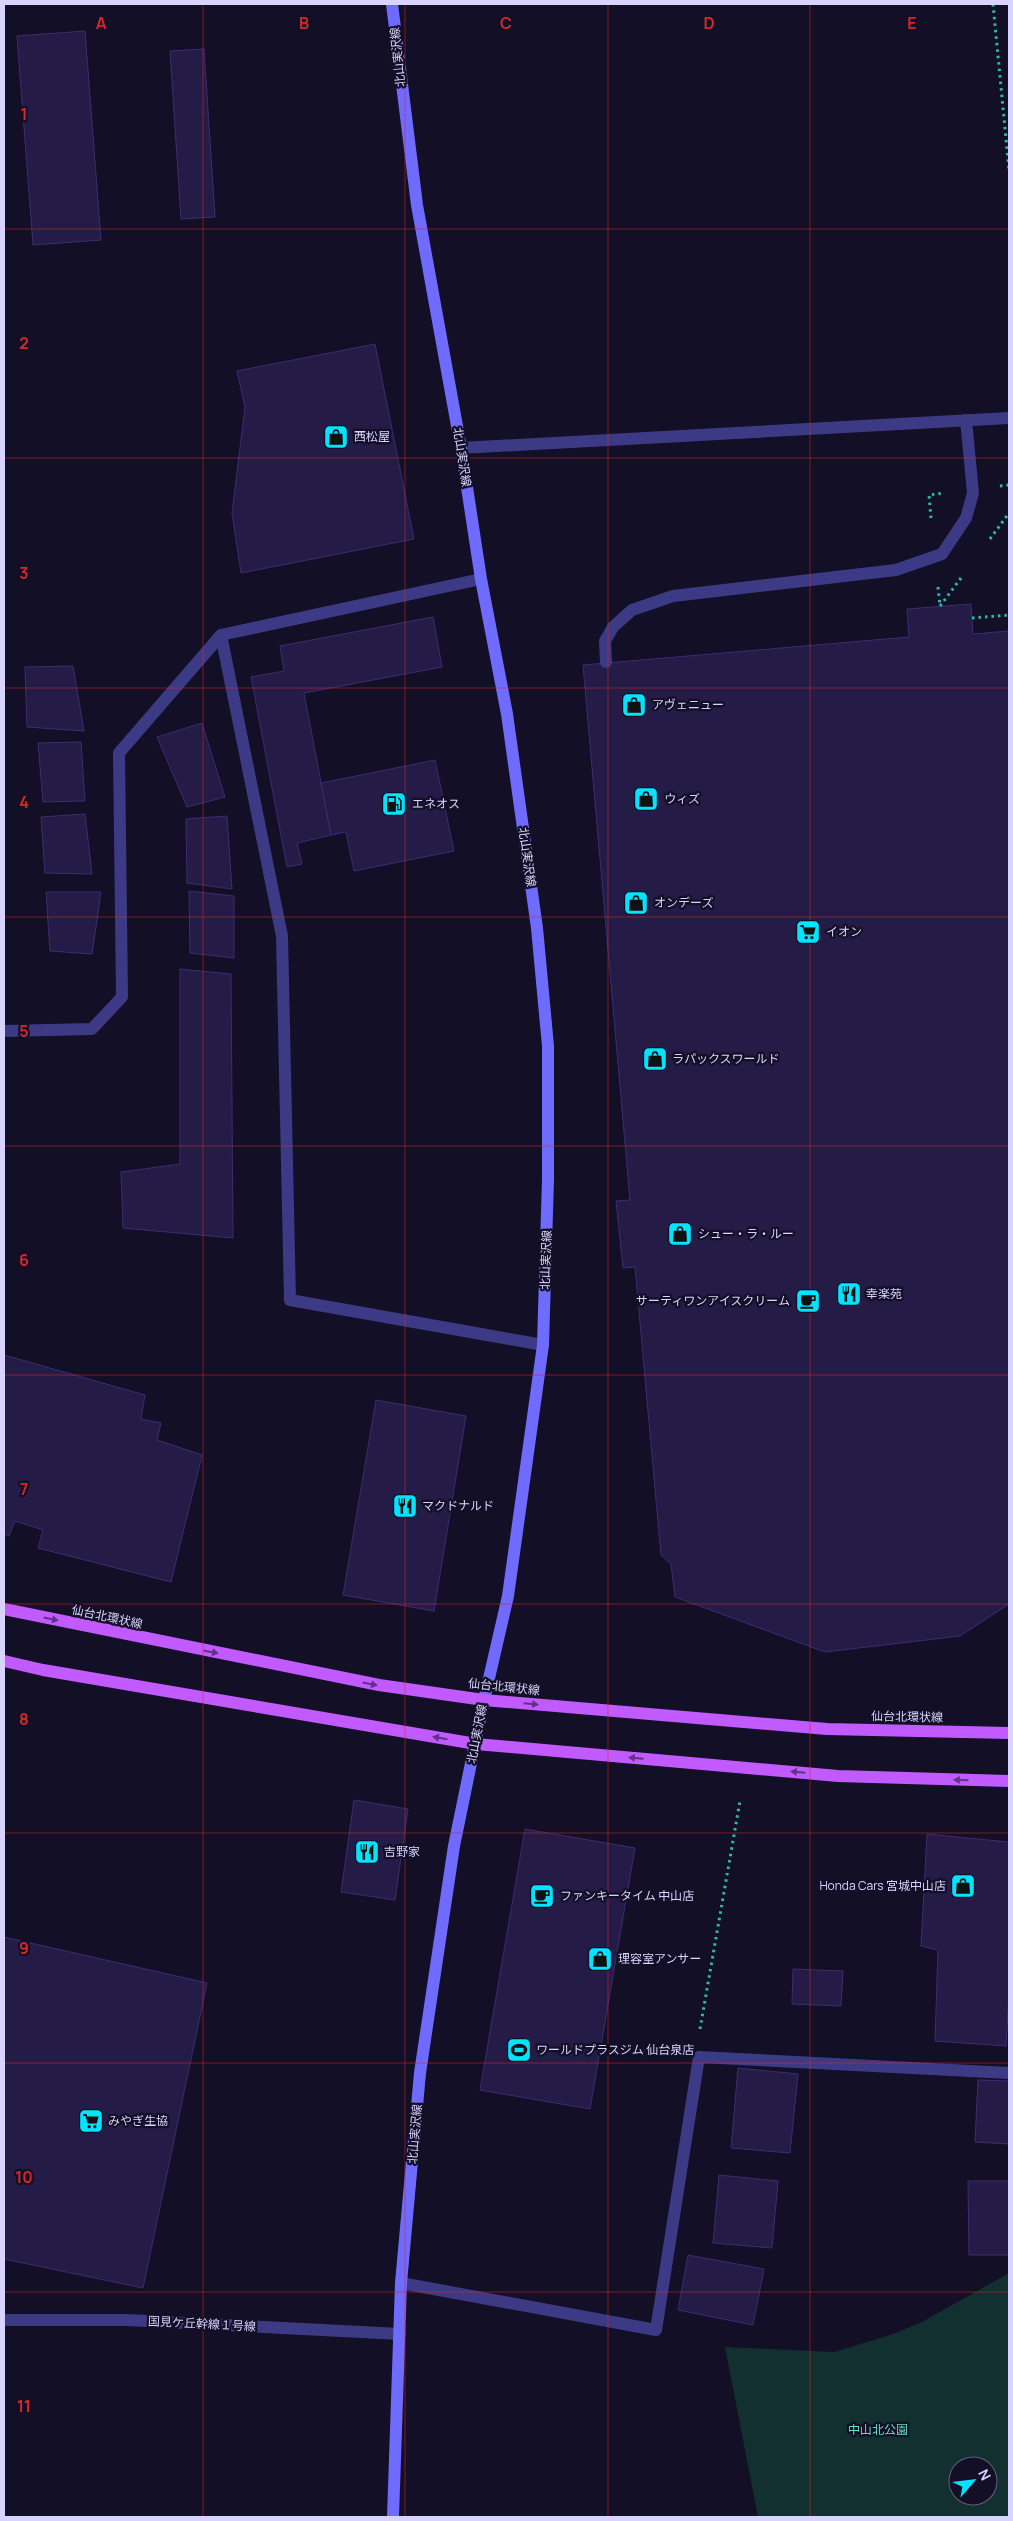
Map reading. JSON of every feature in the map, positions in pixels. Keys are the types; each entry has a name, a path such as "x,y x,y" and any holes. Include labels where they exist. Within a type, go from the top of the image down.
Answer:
{"main road":[{"name":"仙台北環状線","path":"4,1609 379,1685 484,1700 827,1729 1009,1733"},
{"path":"4,1661 43,1670 476,1744 838,1776 1009,1781"}],"street":[{"name":"北山実沢線","path":"392,4 417,206 461,448 481,579 507,714 536,928 548,1046 548,1179 543,1345 508,1596 484,1700 454,1846 420,2073 401,2284 392,2517"},
{"path":"461,448 1009,418"},
{"path":"606,662 606,641 613,627 632,610 673,596 896,570 942,554 966,518 973,493 966,420"},
{"path":"4,1031 92,1029 122,997 119,753 221,635 481,579"},
{"path":"221,635 282,936 290,1300 543,1345"},
{"path":"401,2284 656,2330 698,2057 1009,2073"},
{"name":"国見ケ丘幹線１号線","path":"4,2320 127,2320 400,2334"}],"path":[{"path":"993,4 1009,170"},
{"path":"972,618 1009,615"},
{"path":"698,2057 697,2046 740,1802"}],"green space":[{"name":"中山北公園","path":"1009,2273 1009,2517 758,2517 725,2347 834,2352 893,2334 922,2322"}],"building":[{"path":"85,31 101,240 33,245 17,36"},
{"path":"204,49 215,217 181,219 170,51"},
{"path":"375,344 414,539 241,573 232,513 245,407 237,371"},
{"name":"イオン","path":"971,604 973,634 1009,631 1009,1604 960,1636 825,1652 675,1597 671,1564 661,1555 635,1267 623,1268 616,1201 630,1200 583,665 909,637 907,609"},
{"path":"433,617 442,667 304,693 331,835 297,843 302,864 287,867 251,677 284,671 280,646"},
{"path":"73,666 84,731 27,727 25,667"},
{"path":"202,723 225,797 187,807 157,737"},
{"path":"81,742 85,801 43,802 38,743"},
{"path":"435,760 454,851 354,871 346,832 331,835 321,783"},
{"path":"85,814 92,874 45,873 41,817"},
{"path":"227,816 232,889 187,883 186,819"},
{"path":"189,891 234,896 234,958 190,953"},
{"path":"46,892 101,892 92,954 50,951"},
{"path":"180,969 231,974 233,1238 123,1228 121,1172 180,1164"},
{"path":"4,1355 145,1395 141,1419 161,1423 157,1440 202,1455 171,1582 38,1548 43,1530 15,1521 9,1536 4,1534"},
{"name":"マクドナルド","path":"376,1400 466,1416 434,1611 343,1595"},
{"path":"354,1800 408,1809 395,1900 341,1892"},
{"path":"525,1829 635,1848 590,2109 480,2090"},
{"path":"927,1834 1009,1842 1009,1991 1006,2046 935,2041 938,1950 921,1946"},
{"name":"みやぎ生協","path":"4,1937 207,1983 143,2288 4,2259"},
{"path":"793,1969 843,1971 841,2006 792,2004"},
{"path":"738,2068 798,2074 790,2153 731,2148"},
{"path":"978,2080 1009,2081 1009,2144 975,2142"},
{"path":"719,2175 778,2181 772,2248 713,2243"},
{"path":"968,2181 1009,2181 1009,2255 969,2255"},
{"path":"688,2255 764,2269 753,2325 678,2310"}],"place":[{"name":"西松屋","path":"336,437"},
{"name":"アヴェニュー","path":"634,705"},
{"name":"ウィズ","path":"646,799"},
{"name":"エネオス","path":"394,804"},
{"name":"オンデーズ","path":"636,903"},
{"name":"イオン","path":"808,932"},
{"name":"ラパックスワールド","path":"655,1059"},
{"name":"シュー・ラ・ルー","path":"680,1234"},
{"name":"幸楽苑","path":"849,1294"},
{"name":"サーティワンアイスクリーム","path":"808,1301"},
{"name":"マクドナルド","path":"405,1506"},
{"name":"吉野家","path":"367,1852"},
{"name":"Honda Cars 宮城中山店","path":"963,1886"},
{"name":"ファンキータイム 中山店","path":"542,1896"},
{"name":"理容室アンサー","path":"600,1959"},
{"name":"ワールドプラスジム 仙台泉店","path":"519,2050"},
{"name":"みやぎ生協","path":"91,2121"}]}
